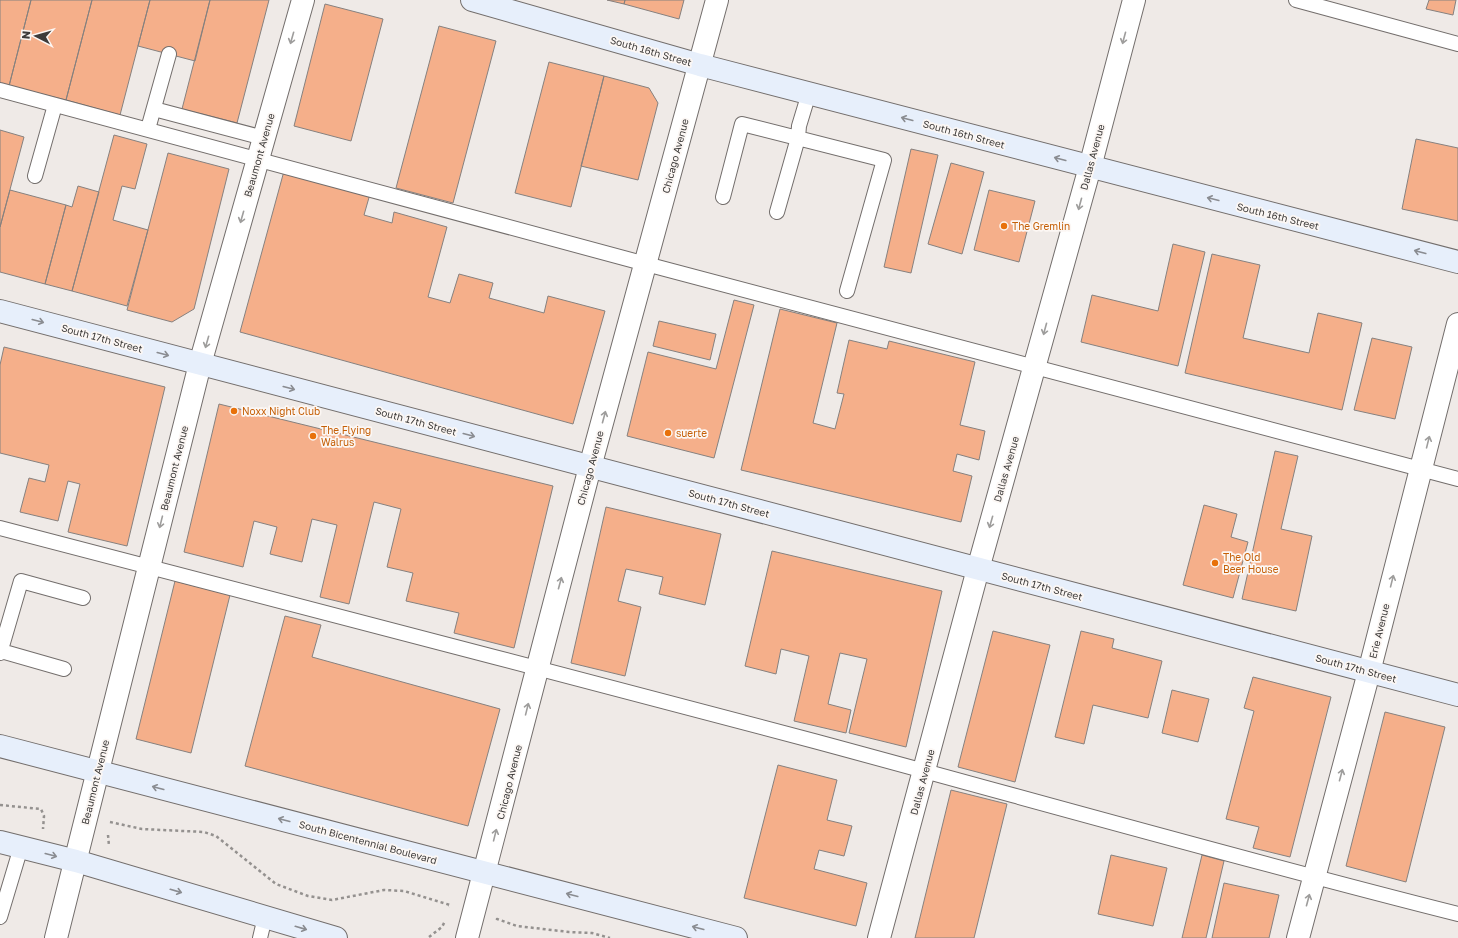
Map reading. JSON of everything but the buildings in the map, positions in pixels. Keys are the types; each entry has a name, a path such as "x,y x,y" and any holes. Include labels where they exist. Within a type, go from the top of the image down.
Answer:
{"street":[{"name":"Beaumont Avenue","path":"56,938 200,364 303,0"},
{"name":"South 16th Street","path":"472,0 700,65 1458,262"},
{"name":"Chicago Avenue","path":"467,938 590,467 717,0"},
{"name":"Dallas Avenue","path":"879,938 978,569 1090,167 1134,0"},
{"name":"South 17th Street","path":"0,311 1458,695"},
{"name":"Erie Avenue","path":"1298,938 1369,672 1458,324"},
{"name":"South Bicentennial Boulevard","path":"0,746 736,938"},
{"path":"0,842 76,862 336,938"}],"lane":[{"path":"1296,0 1458,44"},
{"path":"148,130 169,54"},
{"path":"0,90 258,158 1034,368 1458,479"},
{"path":"777,212 809,93"},
{"path":"35,176 55,105"},
{"path":"154,108 264,138"},
{"path":"723,197 742,124 884,160 847,291"},
{"path":"0,528 538,668 924,771 1314,878 1458,914"},
{"path":"64,669 0,652 21,581 83,598"},
{"path":"0,917 21,847"},
{"path":"260,938 265,917"}],"path":[{"path":"0,805 41,809 44,816 43,830"},
{"path":"109,848 107,828 110,822 142,829 204,832 216,836 276,884 308,896 332,900 384,890 404,891 450,905 449,911"},
{"path":"434,938 428,937 442,927 447,916"},
{"path":"495,926 497,919 517,926 592,933 610,938"}],"place":[{"name":"The Gremlin","path":"1004,226"},
{"name":"Noxx Night Club","path":"234,411"},
{"name":"suerte","path":"668,433"},
{"name":"The Flying Walrus","path":"313,436"},
{"name":"The Old Beer House","path":"1215,563"}]}
